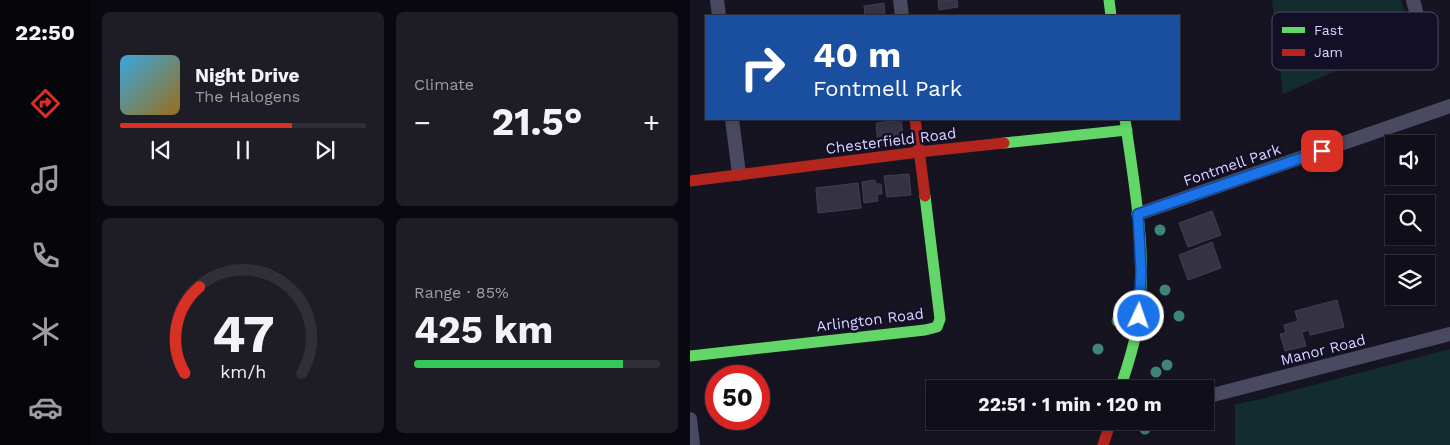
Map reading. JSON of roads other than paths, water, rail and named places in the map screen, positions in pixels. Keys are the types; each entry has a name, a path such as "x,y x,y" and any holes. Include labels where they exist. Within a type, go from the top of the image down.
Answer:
{"street":[{"path":"716,0 719,15"},
{"path":"900,0 902,15"},
{"path":"1109,0 1111,15"},
{"name":"Fontmell Park","path":"1138,214 1450,106"},
{"path":"732,120 739,174"},
{"path":"915,120 919,152"},
{"path":"1122,380 1139,316 1141,271 1138,214 1126,124"},
{"name":"Chesterfield Road","path":"690,182 1126,124"},
{"name":"Arlington Road","path":"690,356 925,330 937,327 940,319 919,152"},
{"name":"Manor Road","path":"1214,395 1450,334"},
{"path":"690,418 692,445"},
{"path":"1103,445 1108,430"}]}
